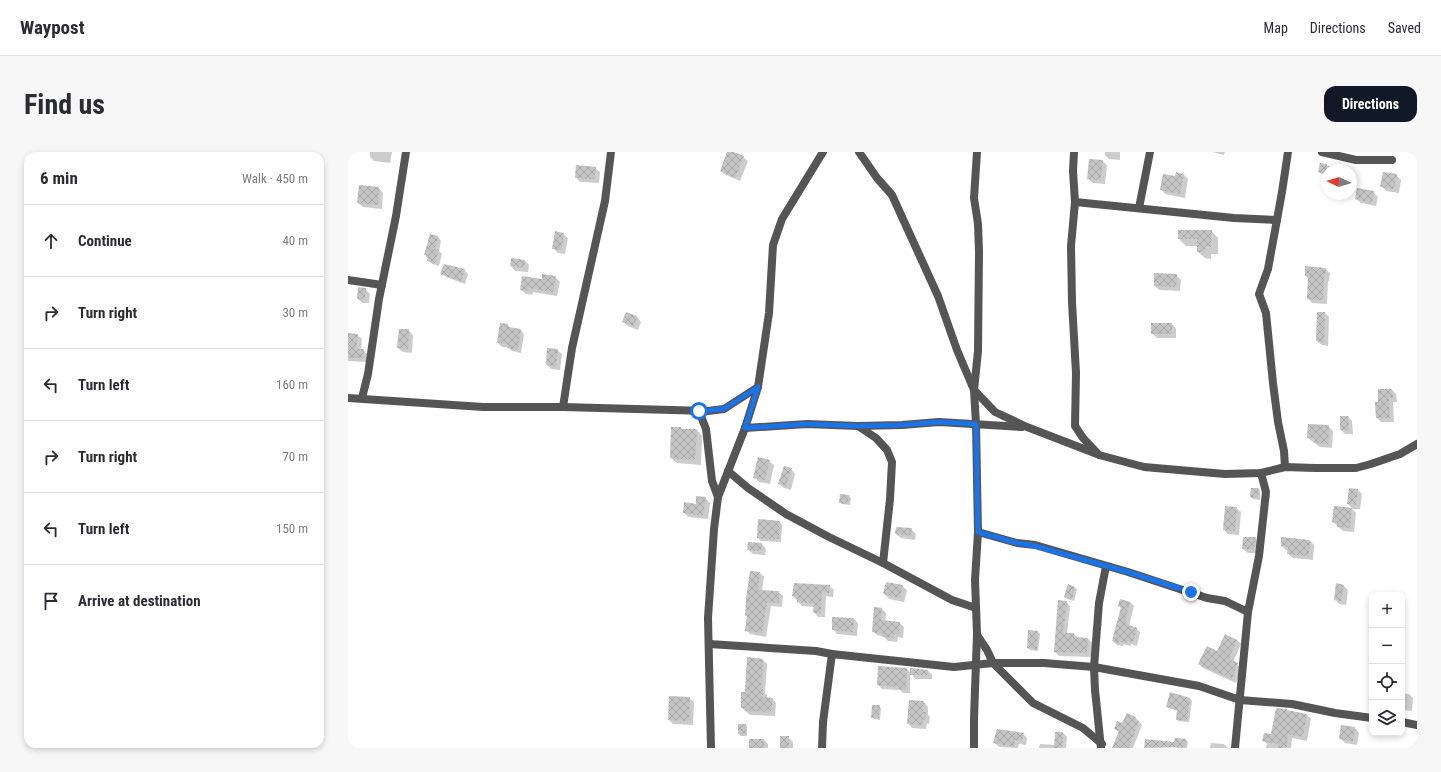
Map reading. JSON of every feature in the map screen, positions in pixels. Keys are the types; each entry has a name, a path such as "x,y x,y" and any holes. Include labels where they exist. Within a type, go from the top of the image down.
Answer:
{"street":[{"path":"362,398 368,374 382,285 396,216 406,152"},
{"path":"563,407 572,348 605,201 611,152"},
{"path":"711,748 708,618 714,529 718,497 745,428 758,387 769,313 773,245 782,218 823,152"},
{"path":"859,152 877,178 892,195 938,296 957,350 974,390 995,412 1027,427 1099,455 1144,467 1225,474 1261,473 1285,467 1356,468 1400,454 1417,444"},
{"path":"974,748 978,532 974,390 978,351 979,252 978,224 974,198 977,152"},
{"path":"1074,152 1073,171 1075,202 1071,254 1076,373 1075,426 1083,438 1099,455"},
{"path":"1139,208 1150,152"},
{"path":"1285,467 1284,451 1278,422 1273,383 1266,313 1259,294 1268,269 1288,152"},
{"path":"1322,152 1356,160 1392,160"},
{"path":"1075,202 1234,218 1277,220"},
{"path":"348,280 382,285"},
{"path":"348,398 483,407 563,407 699,411 724,409 758,387"},
{"path":"699,411 706,429 712,481 718,497"},
{"path":"745,428 807,424 858,426 939,422 1027,427"},
{"path":"858,426 876,438 888,450 892,462 890,499 883,563"},
{"path":"728,470 748,488 786,514 952,600 976,608"},
{"path":"1235,748 1248,612 1259,556 1266,492 1261,473"},
{"path":"978,532 1106,566 1207,598 1225,601 1248,612"},
{"path":"1102,746 1095,690 1094,667 1099,603 1106,566"},
{"path":"977,634 993,662 1033,703 1083,728 1102,746"},
{"path":"709,644 816,651 954,667 993,662 1044,663 1094,667 1199,686 1240,700 1292,704 1335,713 1369,718"},
{"path":"822,748 823,722 832,654"},
{"path":"1405,722 1417,724"}],"building":[{"path":"727,152 734,152 744,156 735,178 720,171"},
{"path":"1089,159 1103,160 1101,180 1087,179"},
{"path":"1320,163 1327,164 1321,164 1321,173 1318,172"},
{"path":"576,165 596,167 594,179 575,178"},
{"path":"1176,172 1184,174 1180,194 1160,190 1163,174 1175,176"},
{"path":"1383,172 1397,174 1394,189 1380,187"},
{"path":"359,185 379,187 378,205 357,203"},
{"path":"1357,188 1374,191 1372,203 1357,199"},
{"path":"1178,230 1212,230 1211,247 1205,247 1205,252 1197,252 1197,239 1178,239"},
{"path":"555,231 564,233 561,250 552,249"},
{"path":"430,234 438,236 435,249 439,250 435,263 427,261 428,256 424,255"},
{"path":"511,258 525,260 524,268 510,266"},
{"path":"444,264 465,269 461,281 440,274"},
{"path":"1305,266 1326,268 1323,300 1307,299 1308,276 1305,276"},
{"path":"1154,273 1177,274 1176,287 1154,286"},
{"path":"542,274 556,276 553,292 529,288 528,291 520,290 522,276 542,279"},
{"path":"358,287 366,288 365,300 357,299"},
{"path":"626,312 637,316 634,326 622,322"},
{"path":"1317,312 1325,312 1324,342 1316,341"},
{"path":"500,323 508,324 508,327 521,329 518,350 507,348 508,344 497,343"},
{"path":"1151,323 1172,323 1172,334 1151,334"},
{"path":"399,329 409,329 408,349 397,348"},
{"path":"348,333 358,334 356,349 364,349 363,358 348,358"},
{"path":"547,348 558,349 556,366 546,365"},
{"path":"1378,389 1392,389 1393,398 1389,398 1390,418 1376,418 1375,402 1378,402"},
{"path":"1340,416 1348,416 1349,430 1340,430"},
{"path":"1308,424 1329,425 1328,444 1314,443 1315,439 1307,438"},
{"path":"671,427 681,427 681,429 697,429 695,460 670,458"},
{"path":"758,457 770,460 765,480 753,478"},
{"path":"784,466 792,468 786,486 778,484"},
{"path":"1251,488 1259,488 1258,498 1250,497"},
{"path":"1349,488 1358,489 1356,505 1347,504"},
{"path":"840,494 849,495 848,504 839,503"},
{"path":"696,496 706,497 703,516 683,513 684,502 696,504"},
{"path":"1225,506 1237,507 1235,531 1223,530"},
{"path":"1334,506 1352,508 1350,528 1337,527 1337,523 1332,522"},
{"path":"758,519 780,521 779,539 757,538"},
{"path":"896,527 912,528 911,536 895,534"},
{"path":"1243,537 1256,537 1254,549 1242,549"},
{"path":"1281,537 1310,540 1309,556 1287,554 1288,547 1281,546"},
{"path":"748,542 762,543 761,551 747,550"},
{"path":"750,571 760,572 758,590 779,591 779,603 767,602 762,633 745,631 747,616 745,616 746,599"},
{"path":"886,582 903,585 900,598 883,594"},
{"path":"794,583 830,585 829,593 822,592 821,613 813,613 814,604 797,602 797,597 792,596"},
{"path":"1336,583 1344,585 1341,601 1334,600"},
{"path":"1068,584 1075,587 1072,599 1064,597"},
{"path":"1120,599 1130,602 1125,622 1127,622 1126,624 1137,628 1133,642 1127,641 1127,643 1119,641 1119,643 1112,641 1121,607 1118,606"},
{"path":"1058,600 1067,601 1063,633 1074,633 1074,637 1088,638 1087,653 1054,652"},
{"path":"874,607 882,608 881,620 900,622 899,634 894,634 893,638 883,637 883,634 872,632"},
{"path":"832,617 854,618 853,632 832,630"},
{"path":"1028,630 1038,631 1037,649 1027,648"},
{"path":"1225,634 1237,640 1229,659 1238,663 1232,679 1198,664 1207,646 1217,651"},
{"path":"747,657 763,659 761,689 763,689 763,697 773,698 771,712 745,711 745,708 741,708 741,692 745,692"},
{"path":"878,666 907,668 906,690 898,689 898,687 877,685"},
{"path":"910,668 928,670 928,675 910,675"},
{"path":"1170,692 1190,698 1187,721 1176,720 1177,710 1166,707"},
{"path":"669,696 690,697 689,721 668,720"},
{"path":"909,700 924,701 923,712 926,712 925,720 923,719 922,725 907,724"},
{"path":"872,705 880,705 879,718 871,718"},
{"path":"1276,708 1307,714 1303,737 1288,734 1287,748 1278,748 1278,744 1262,741 1264,733 1271,734"},
{"path":"1127,713 1136,717 1135,719 1139,721 1129,748 1112,748 1119,731 1114,729 1117,721 1122,723"},
{"path":"738,724 746,724 746,734 738,734"},
{"path":"1341,725 1355,727 1353,741 1339,739"},
{"path":"997,729 1024,733 1022,741 1015,740 1014,747 993,743"},
{"path":"1055,732 1063,732 1062,748 1054,748"},
{"path":"780,736 789,736 789,748 780,748"},
{"path":"1175,738 1186,739 1185,747 1144,748 1145,739 1174,742"},
{"path":"749,739 764,739 764,748 749,748"}],"route":[{"path":"699,411 724,409 758,387 745,428 807,424 858,426 939,422 976,424 978,532 1128,572 1191,592"}]}
